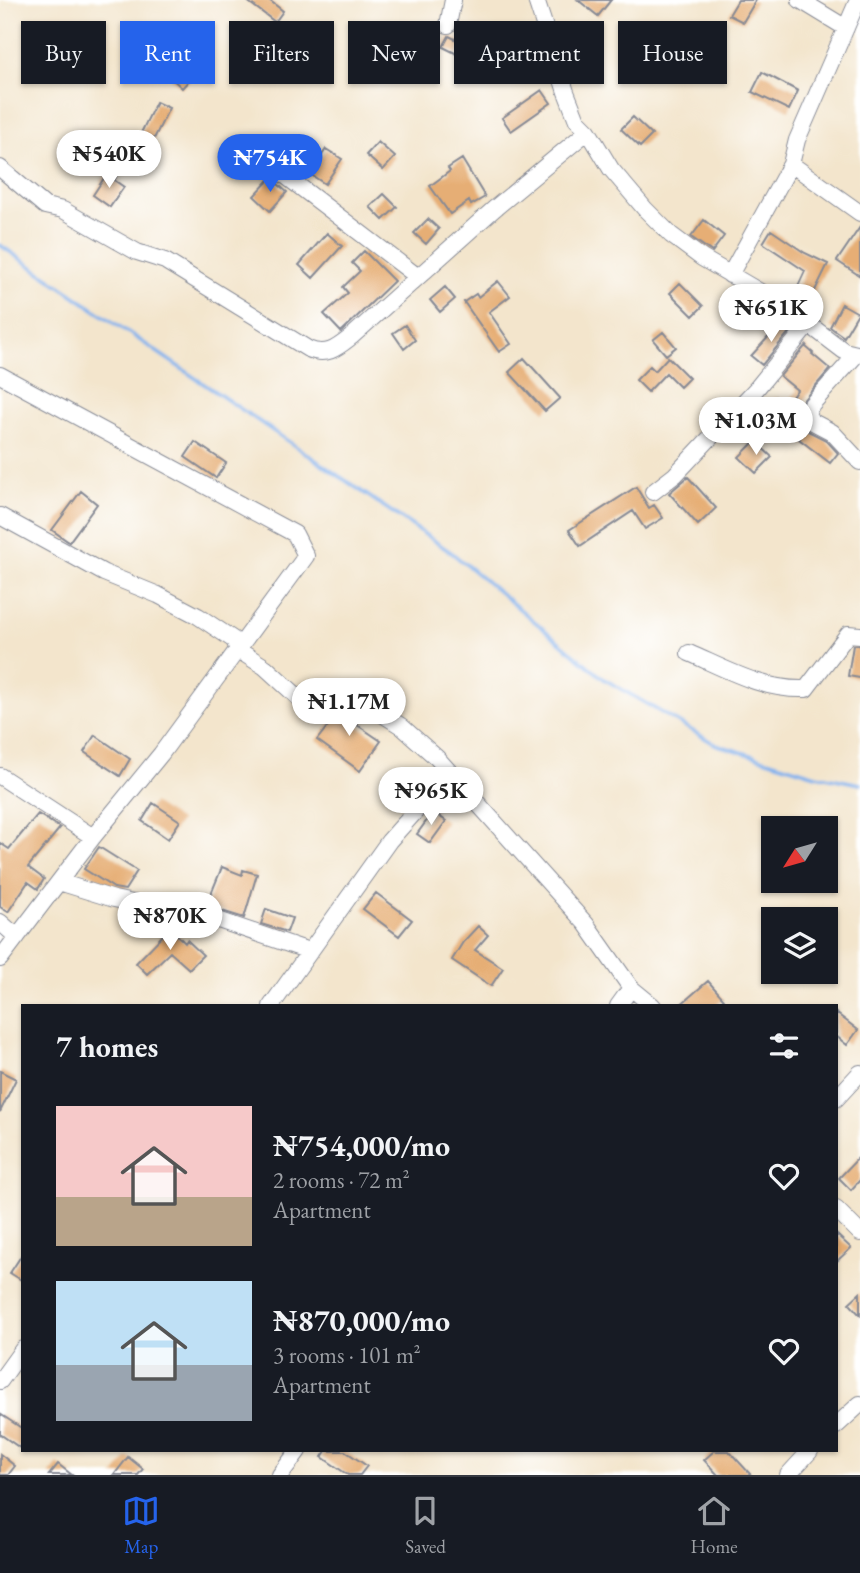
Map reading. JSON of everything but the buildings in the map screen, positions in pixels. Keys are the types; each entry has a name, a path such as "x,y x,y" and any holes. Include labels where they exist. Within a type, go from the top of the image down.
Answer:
{"street":[{"path":"448,25 453,0"},
{"path":"536,0 578,120 588,131 611,169 645,209 671,234 730,275 763,292 845,351 859,352"},
{"path":"800,0 846,28"},
{"path":"730,275 791,164 797,140 858,0"},
{"path":"0,168 45,206 63,210 136,252 165,261 317,352 332,351 342,344 588,131"},
{"path":"791,164 860,213"},
{"path":"274,167 418,277"},
{"path":"653,492 675,475 757,388 809,324"},
{"path":"859,352 807,413 811,421 832,432 860,462"},
{"path":"0,375 295,534 306,556 161,754 93,837 0,959"},
{"path":"0,516 104,573 158,595 198,616 234,640 238,650 265,667 300,699 314,707 323,706 347,695 368,703 421,742 586,924 631,988 651,1004"},
{"path":"689,653 762,684 788,690 806,690 848,634 860,635"},
{"path":"272,1004 389,841 449,774"},
{"path":"0,776 93,837"},
{"path":"59,882 114,899 221,921 309,951"},
{"path":"0,922 17,937"},
{"path":"619,1004 631,988"},
{"path":"838,1097 860,1073"},
{"path":"838,1211 860,1233"},
{"path":"0,1381 21,1352"},
{"path":"838,1424 860,1404"},
{"path":"280,1475 297,1452"},
{"path":"788,1475 809,1452"}],"waterway":[{"path":"0,245 452,553 604,679 715,744 816,775 860,784"}]}
